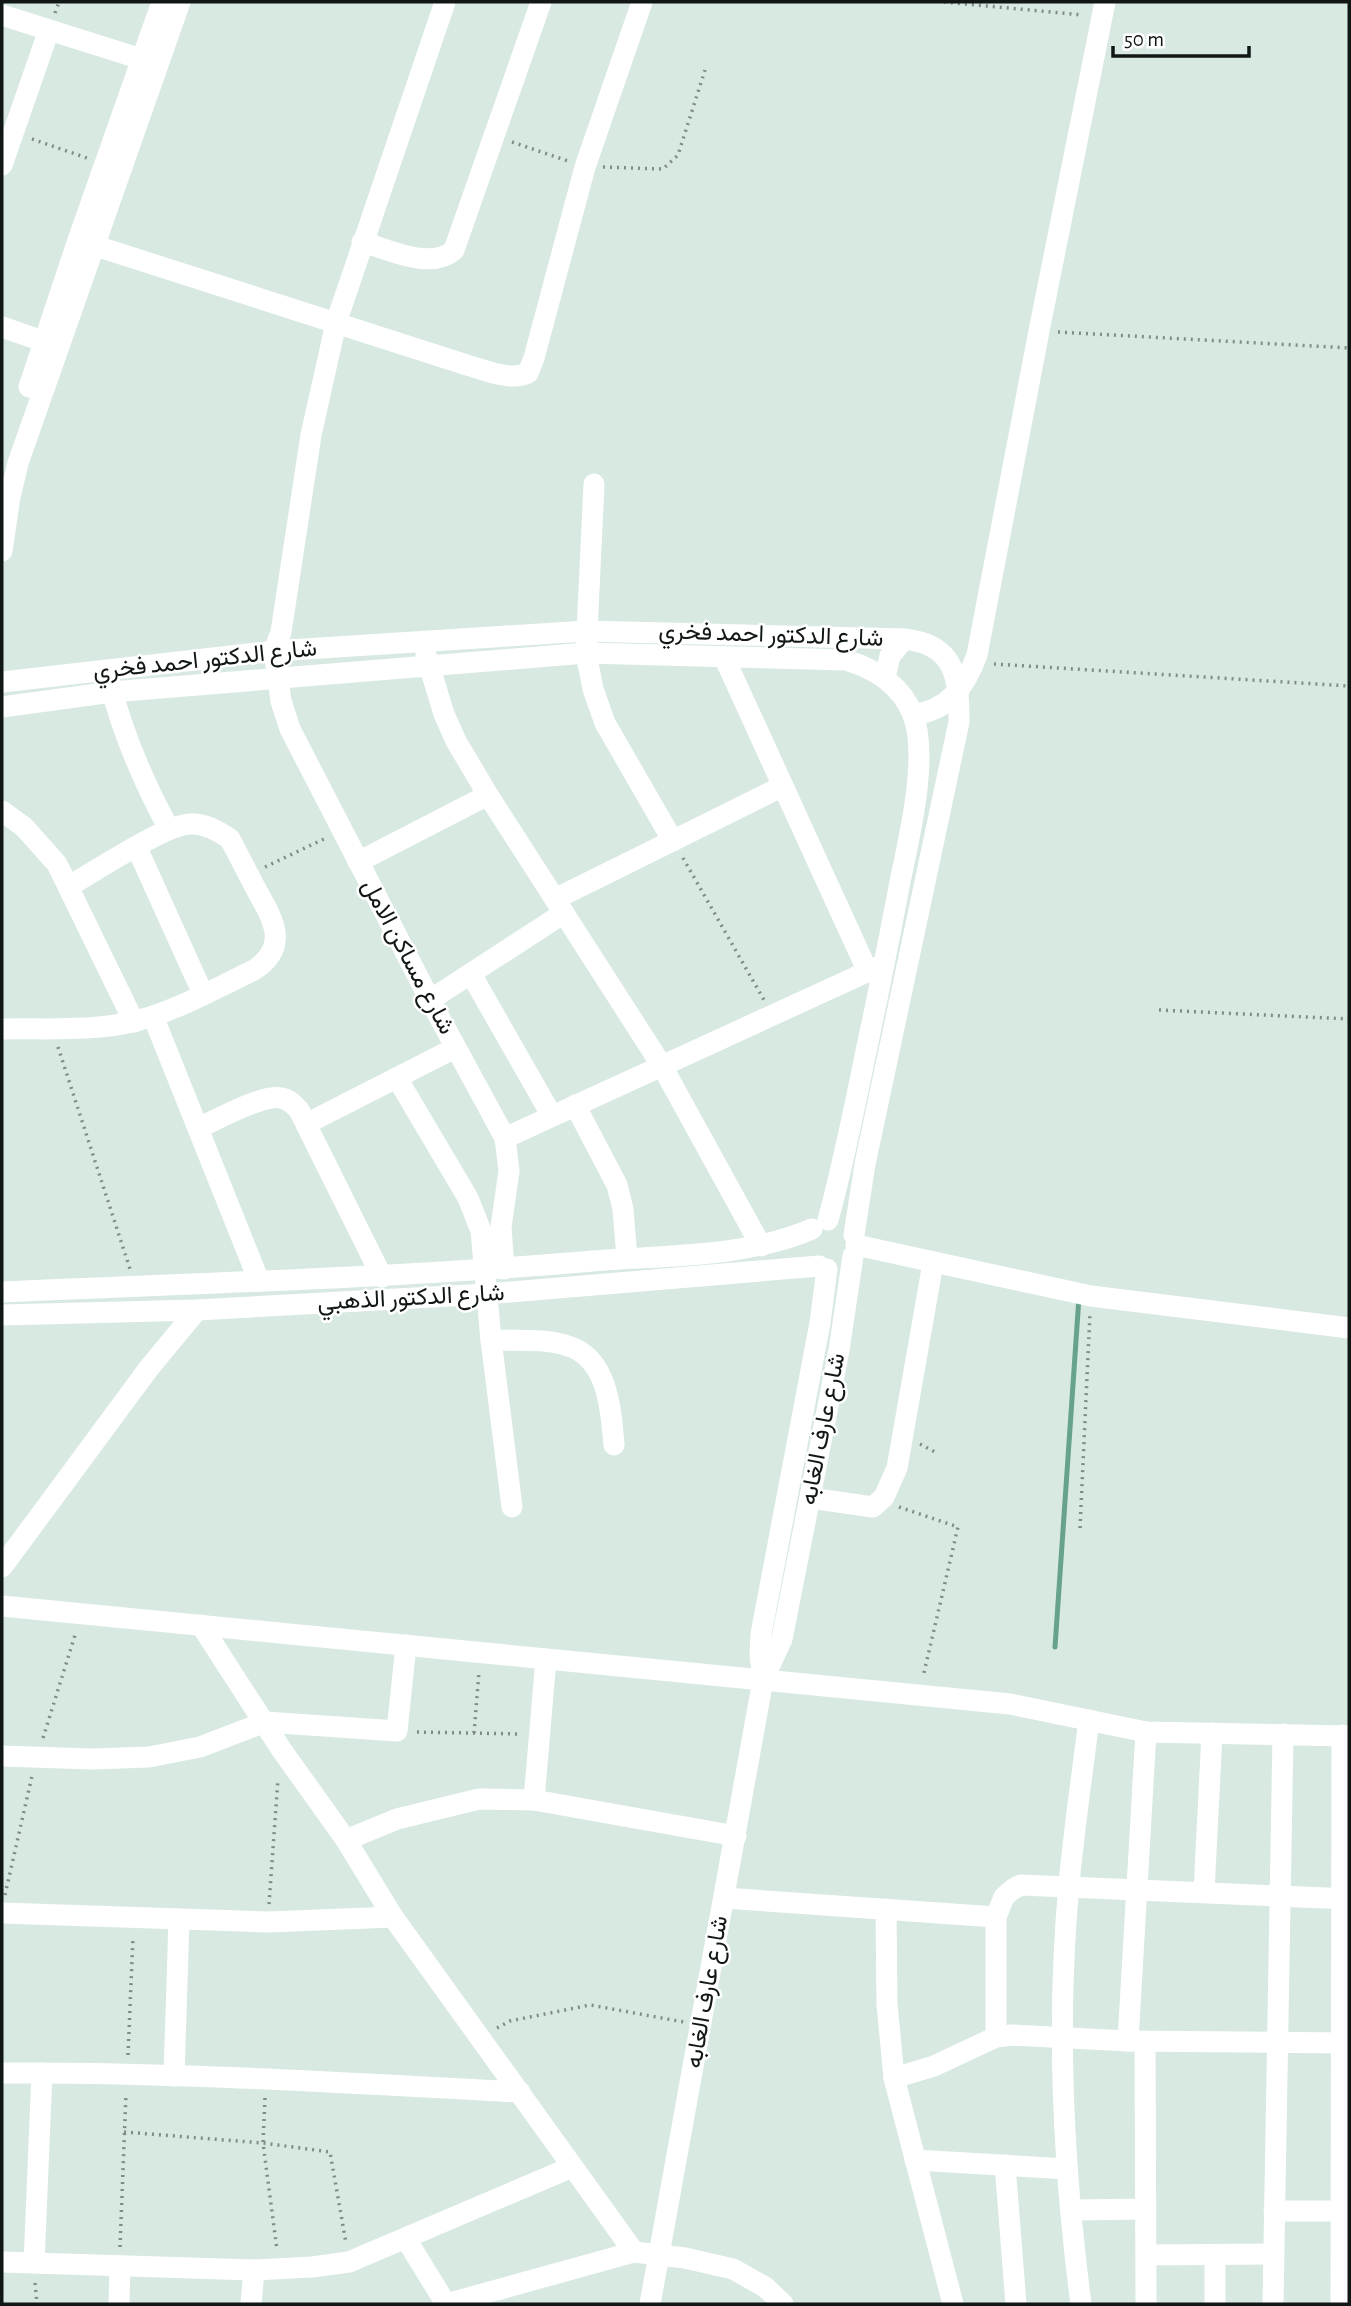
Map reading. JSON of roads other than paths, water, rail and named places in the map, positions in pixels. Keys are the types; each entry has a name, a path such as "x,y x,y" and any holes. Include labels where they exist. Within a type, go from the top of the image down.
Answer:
{"street":[{"path":"52,344 96,246 151,62 162,2"},
{"path":"2,483 13,461 52,344 78,240 106,163 180,2"},
{"path":"274,651 281,632 316,410 336,323 445,2"},
{"path":"362,242 427,259 447,256 454,250 541,2"},
{"path":"96,246 493,373 521,376 528,373 585,167 642,2"},
{"path":"913,715 939,708 959,691 974,663 1104,9"},
{"path":"2,15 151,62"},
{"path":"2,165 49,30"},
{"path":"2,327 52,344"},
{"path":"2,551 13,461"},
{"path":"594,484 586,631 586,653 593,689 605,723 673,841"},
{"name":"شارع الدكتور احمد فخري","path":"2,682 274,651 586,631 904,639 931,645 951,665 957,678 959,722 867,1151 854,1246"},
{"path":"885,677 890,656 904,639"},
{"path":"424,643 448,723 488,794 662,1066 761,1246"},
{"name":"شارع مساكن الامل","path":"274,651 281,701 290,729 430,1000 505,1138 509,1171 494,1269"},
{"name":"شارع الدكتور احمد فخري","path":"2,707 112,692 586,653 846,660 866,666 885,677 901,694 913,715 918,736 917,790 820,1224"},
{"path":"505,1138 876,968 783,786 724,657"},
{"path":"107,669 112,692 139,771 169,829"},
{"path":"430,1000 471,974 560,906 673,841 783,786"},
{"path":"358,862 488,794"},
{"path":"2,811 42,844 57,864 144,1019 198,1128 259,1281"},
{"path":"2,1029 107,1026 144,1019 263,964 275,944 273,921 230,839 204,825 189,824 169,829 69,886"},
{"path":"137,848 203,994"},
{"path":"471,974 552,1116"},
{"path":"306,1124 456,1048"},
{"path":"397,1078 476,1214 494,1269 487,1294 512,1507"},
{"path":"198,1128 265,1099 278,1097 290,1101 299,1110 382,1277"},
{"path":"575,1105 617,1185 627,1258"},
{"path":"839,1221 848,1226 854,1246 846,1264 837,1269 823,1268 812,1261 806,1245 820,1224 839,1221"},
{"name":"شارع الدكتور الذهبي","path":"2,1292 382,1277 627,1258 761,1246 820,1224"},
{"path":"854,1246 1091,1296 1349,1328"},
{"name":"شارع عارف الغابه","path":"650,2304 763,1680 782,1639 839,1350 854,1246"},
{"path":"810,1498 873,1507 881,1501 891,1486 905,1437 933,1263"},
{"name":"شارع عارف الغابه","path":"763,1680 761,1634 820,1323 823,1268"},
{"name":"شارع الدكتور الذهبي","path":"2,1315 197,1310 487,1294 823,1268"},
{"path":"2,1567 149,1368 197,1310"},
{"path":"491,1340 554,1343 578,1350 587,1357 606,1390 614,1445"},
{"path":"2,1606 1010,1704 1146,1732 1346,1735 1345,2211 1341,2304"},
{"path":"201,1625 281,1749 346,1840 393,1917 634,2252"},
{"path":"2,1756 92,1759 149,1757 200,1747 265,1722 397,1731 406,1645"},
{"path":"534,1800 546,1659"},
{"path":"1081,2304 1067,2169 1062,2038 1069,1886 1089,1720"},
{"path":"1146,1732 1137,1889 1137,2041 1146,2209 1146,2304"},
{"path":"1203,1892 1212,1733"},
{"path":"1273,2304 1283,1734"},
{"path":"346,1840 397,1819 461,1801 479,1799 534,1800 736,1836"},
{"path":"996,2037 996,1917 999,1906 1013,1889 1030,1885 1069,1886 1346,1899"},
{"path":"724,1898 996,1917"},
{"path":"886,1909 887,2004 894,2078 953,2304"},
{"path":"2,1913 268,1922 393,1917"},
{"path":"174,2076 178,1919"},
{"path":"894,2078 934,2066 996,2037 1012,2035 1137,2041 1345,2043"},
{"path":"2,2073 266,2078 520,2092"},
{"path":"34,2263 43,2073"},
{"path":"915,2160 1067,2169"},
{"path":"1005,2165 1016,2304"},
{"path":"2,2262 254,2270 349,2262 572,2167"},
{"path":"1071,2210 1146,2209"},
{"path":"1274,2211 1345,2211"},
{"path":"406,2239 446,2304 634,2252 733,2269 765,2287 783,2304"},
{"path":"1146,2255 1273,2254"},
{"path":"1214,2255 1215,2304"},
{"path":"119,2304 120,2266"},
{"path":"251,2304 254,2270"}],"waterway":[{"path":"1055,1647 1079,1297"}]}
